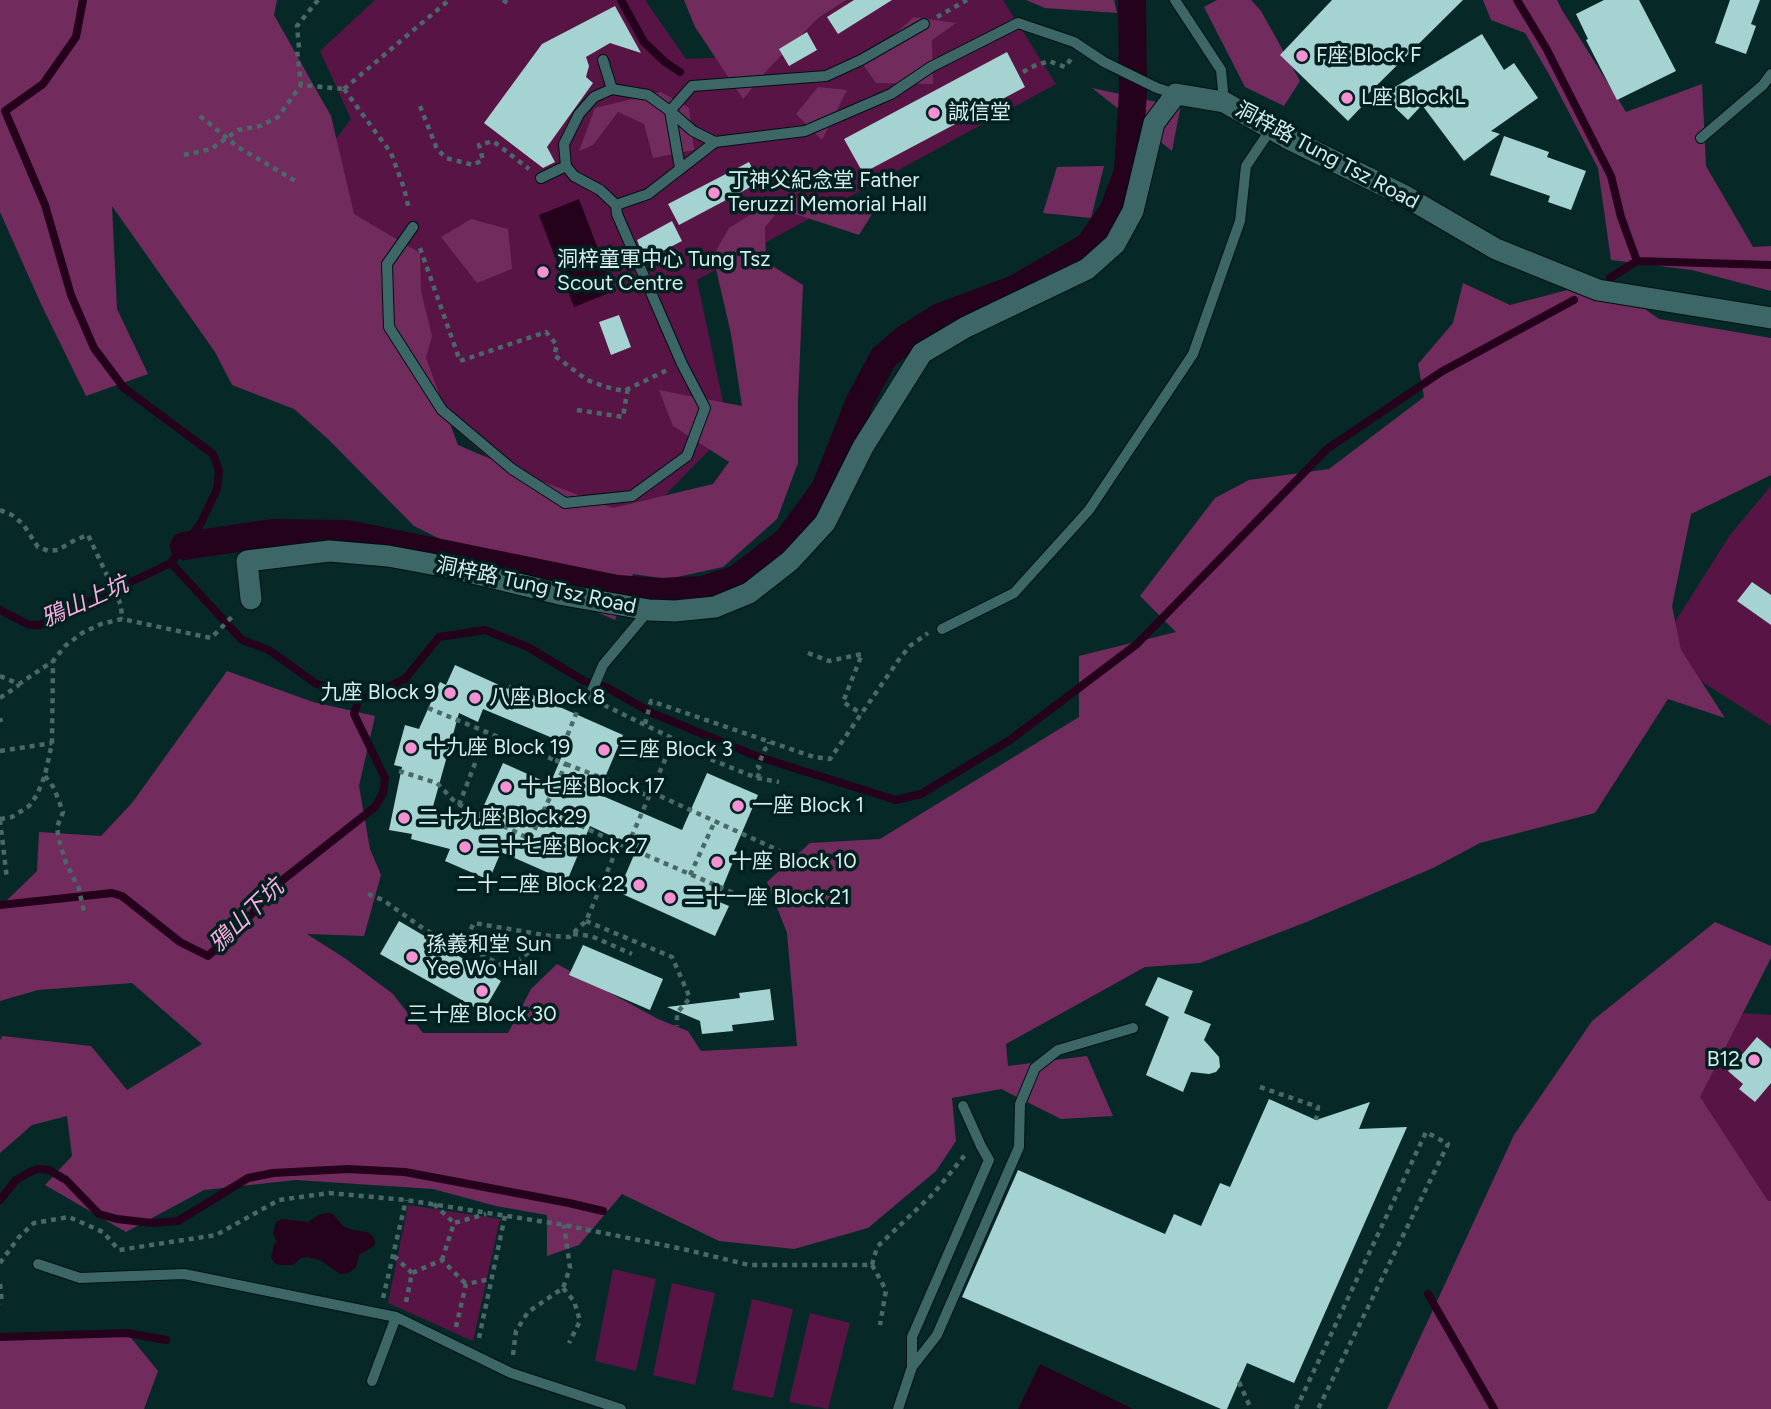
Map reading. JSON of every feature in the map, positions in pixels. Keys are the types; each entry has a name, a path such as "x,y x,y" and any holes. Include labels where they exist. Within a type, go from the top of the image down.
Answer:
{"street":[{"name":"洞梓路 Tung Tsz Road","path":"251,599 247,561 329,551 388,556 448,567 564,596 649,610 675,611 715,607 749,593 790,561 825,523 863,447 922,354 966,327 1087,270 1115,244 1133,211 1154,123 1167,91 1224,102 1271,129 1405,196 1496,249 1598,290 1771,318"}],"lane":[{"path":"1175,0 1220,70 1224,102"},
{"path":"616,205 648,194 715,142 805,131 891,94 931,66 1018,23 1074,42 1104,61 1167,91"},
{"path":"670,111 692,86 826,76 861,60 924,24"},
{"path":"603,60 612,89"},
{"path":"1701,138 1763,85 1771,74"},
{"path":"413,227 387,264 389,327 442,410 512,469 565,503 632,496 687,456 705,408 682,364 617,214 616,205 600,190 575,176 566,166 564,144 579,114 594,97 612,89 648,95 692,131 715,142"},
{"path":"670,111 680,168"},
{"path":"942,629 1014,593 1089,510 1192,354 1240,221 1246,166 1271,129"},
{"path":"541,178 566,166"},
{"path":"590,696 603,665 649,610"},
{"path":"912,1367 937,1335 1020,1147 1020,1104 1035,1068 1058,1050 1133,1028"},
{"path":"898,1409 912,1367 912,1337 989,1160 963,1106"},
{"path":"38,1264 80,1278 184,1274 399,1318 511,1373 621,1409"},
{"path":"372,1381 399,1318"},
{"path":"581,1409 583,1397"}],"path":[{"path":"184,155 211,149 238,130 260,126 278,117 301,85 297,26 318,0"},
{"path":"301,85 344,89 449,0"},
{"path":"503,0 509,4"},
{"path":"924,24 967,0"},
{"path":"1023,72 1049,61 1065,67 1073,57 1074,42"},
{"path":"344,89 391,153 404,188 413,227 460,361 546,332 557,345 554,355 571,369 606,387 624,391 682,364"},
{"path":"420,106 437,149 446,158 473,165 483,160 480,145 493,141 541,178"},
{"path":"200,116 228,139 297,182"},
{"path":"577,410 623,417 628,387"},
{"path":"0,510 12,514 23,524 38,547 49,551 58,550 88,535 121,605 122,619"},
{"path":"0,698 53,661 65,646 82,633 101,624 122,619 211,638 251,599"},
{"path":"645,724 651,701 814,757 830,759 910,646 929,632 942,629"},
{"path":"808,653 829,661 862,654 843,702 862,713"},
{"path":"7,879 0,820 12,817 29,806 45,775 52,743 53,661"},
{"path":"0,676 19,684"},
{"path":"557,761 584,696 590,696 674,739 695,753 757,778 779,782"},
{"path":"428,708 557,761 650,794 780,851"},
{"path":"459,805 486,732"},
{"path":"627,847 674,739"},
{"path":"757,778 761,770 758,766 769,742"},
{"path":"0,751 52,743"},
{"path":"399,771 437,783 459,805 530,839 566,764"},
{"path":"45,775 54,788 62,812 57,827 66,863 79,889 84,912"},
{"path":"544,808 619,844 743,897"},
{"path":"690,875 715,821"},
{"path":"368,894 383,900 424,929 460,949 474,923 569,937 586,920 619,844"},
{"path":"586,920 672,957 690,998 677,1013 677,1026"},
{"path":"572,934 591,936 632,954"},
{"path":"463,945 505,967 550,936"},
{"path":"1260,1087 1318,1107 1315,1119"},
{"path":"1296,1409 1426,1132 1448,1144 1318,1409"},
{"path":"880,1325 886,1290 872,1265 877,1247 934,1193 967,1152 981,1146"},
{"path":"0,1263 19,1237 34,1223 69,1217 103,1232 119,1250 216,1235 279,1199 329,1193 406,1200 564,1225 748,1265 872,1265"},
{"path":"379,1314 406,1200"},
{"path":"435,1205 454,1223"},
{"path":"454,1223 488,1213"},
{"path":"475,1354 505,1216"},
{"path":"412,1273 442,1260 454,1223"},
{"path":"511,1373 516,1331 527,1312 563,1288 570,1268 564,1225"},
{"path":"394,1256 412,1273"},
{"path":"442,1260 466,1284"},
{"path":"399,1318 412,1273"},
{"path":"466,1284 491,1279"},
{"path":"0,1284 2,1304"},
{"path":"452,1343 466,1284"},
{"path":"563,1288 574,1301 580,1321 569,1343"},
{"path":"1239,1382 1251,1409"}],"shaded area":[{"path":"0,0 277,0 274,15 331,116 354,214 420,253 421,291 432,336 426,358 458,445 613,508 713,484 729,462 673,426 659,390 742,406 731,334 713,256 729,228 776,199 820,197 872,214 859,235 780,209 765,227 766,262 803,285 798,463 777,519 723,567 668,579 633,574 615,620 514,576 414,526 327,438 294,409 232,385 215,352 112,206 117,309 148,374 86,396 0,212"},
{"name":"洞梓童軍中心 Tung Tsz Scout Centre","path":"375,0 645,0 686,59 750,56 792,0 1003,0 1056,84 697,280 724,407 719,440 632,529 550,513 443,418 315,167 351,119 320,51"},
{"path":"684,0 846,0 818,18 743,99 695,27"},
{"path":"1026,0 1114,0 1117,13 1045,8"},
{"path":"1217,0 1251,0 1261,11 1300,81 1284,106 1245,87 1204,7"},
{"path":"1483,0 1557,0 1626,112 1702,84 1706,166 1753,247 1771,246 1771,291 1692,270 1611,260 1598,168 1525,33 1491,20"},
{"path":"914,17 956,23 932,40 933,84 876,83 862,63"},
{"path":"818,87 847,90 822,140 796,114"},
{"path":"1092,88 1157,102 1181,104 1172,151"},
{"path":"661,92 689,108 694,150 653,158 644,124 618,112 593,145 579,151 595,108"},
{"path":"1104,166 1091,218 1043,213 1057,167"},
{"path":"579,199 614,291 574,307 539,215"},
{"path":"471,219 508,229 512,269 477,283 441,237"},
{"path":"1463,283 1510,305 1575,288 1610,284 1659,319 1771,338 1771,475 1691,514 1672,606 1681,650 1725,718 1668,699 1595,813 1480,843 1433,868 1304,923 1200,963 1145,967 1006,1044 1008,1066 1087,1056 1113,1116 1061,1119 1001,1089 952,1098 956,1141 936,1171 868,1228 794,1249 719,1241 622,1194 579,1245 547,1256 547,1215 496,1206 433,1189 296,1180 204,1190 126,1232 45,1185 72,1156 67,1116 32,1125 0,1153 2,1036 91,1046 127,1090 202,1044 132,983 38,990 0,1001 0,907 37,871 39,832 101,836 132,803 227,671 313,702 375,716 359,786 370,849 381,875 364,936 307,934 393,994 423,1033 508,1033 531,989 557,964 658,1019 688,1031 701,1051 797,1046 787,933 767,882 810,843 880,839 1079,717 1079,656 1176,632 1140,596 1215,498 1249,480 1329,469 1424,397 1418,364 1453,323"},
{"path":"1771,486 1771,726 1656,652 1730,535"},
{"path":"1715,922 1771,946 1771,958 1700,1097 1768,1201 1771,1201 1771,1409 1387,1409 1514,1135 1592,1021"},
{"path":"1693,1010 1771,1015 1771,1290 1658,1086"},
{"path":"408,1205 500,1219 473,1341 388,1303"},
{"path":"327,1213 333,1214 344,1227 368,1232 373,1236 374,1246 359,1255 356,1267 349,1273 340,1274 320,1260 307,1257 301,1258 293,1265 274,1263 271,1257 277,1241 273,1234 276,1222 282,1219 308,1222"},
{"path":"613,1269 656,1279 636,1371 595,1361"},
{"path":"672,1283 715,1293 695,1385 653,1375"},
{"path":"752,1299 793,1309 773,1398 732,1390"},
{"path":"810,1313 850,1323 828,1409 789,1402"},
{"path":"127,1333 158,1371 144,1409 0,1409 0,1337"},
{"path":"1040,1364 1133,1409 1018,1409"}],"building":[{"path":"854,0 892,0 838,34 827,17"},
{"path":"1332,0 1463,0 1365,97 1367,101 1348,121 1280,55"},
{"path":"1604,0 1639,0 1676,71 1617,100 1586,40 1588,39 1576,14"},
{"path":"1730,0 1760,0 1751,24 1756,26 1746,54 1715,43"},
{"path":"615,6 641,53 610,43 586,57 589,66 586,77 593,83 547,147 555,162 543,168 484,123 542,44"},
{"path":"807,32 817,50 789,66 779,49"},
{"path":"1482,34 1504,70 1514,63 1538,98 1491,131 1500,134 1464,161 1422,105 1408,120 1382,95"},
{"name":"誠信堂","path":"1007,52 1025,87 863,173 844,139"},
{"path":"1504,136 1549,152 1547,157 1586,171 1571,210 1548,202 1550,196 1490,175"},
{"name":"丁神父紀念堂 Father Teruzzi Memorial Hall","path":"749,162 760,182 679,225 668,204"},
{"path":"672,221 682,241 645,260 637,240"},
{"path":"619,315 631,347 611,355 599,322"},
{"path":"1752,582 1771,595 1771,625 1737,601"},
{"path":"455,665 508,689 510,685 623,735 598,794 682,830 707,773 758,795 734,851 737,852 717,901 729,906 715,936 618,892 637,848 590,826 567,881 501,852 489,880 445,861 450,849 411,839 412,834 389,830 402,767 394,765 405,725 419,729 440,682 446,685","holes":["483,709 567,744 550,784 503,763 477,821 432,810 459,713 478,722"]},
{"path":"399,921 501,981 483,1012 380,954"},
{"path":"583,945 663,979 650,1010 569,975"},
{"path":"1158,977 1193,991 1184,1013 1211,1024 1204,1040 1219,1057 1220,1067 1216,1072 1191,1072 1183,1092 1146,1075 1169,1017 1145,1005"},
{"path":"770,989 774,1020 732,1025 733,1031 702,1034 700,1021 667,1007 740,998 739,993"},
{"name":"B12","path":"1757,1037 1771,1049 1771,1083 1755,1102 1739,1089 1743,1084 1728,1071"},
{"path":"1269,1099 1316,1120 1370,1102 1359,1129 1407,1127 1294,1383 1247,1363 1227,1409 1221,1409 962,1297 1018,1170 1165,1234 1174,1214 1201,1226 1220,1183 1230,1187"}],"waterway":[{"path":"83,0 76,37 43,84 5,111 45,205 71,295 94,348 124,388 213,454 219,471 217,489 201,523 171,563 242,640 269,650 315,683 358,701 405,679 439,637 485,630 528,647 584,681 606,687 652,713 756,756 896,800 921,794 1010,740 1137,644 1327,449 1441,372 1574,300"},
{"path":"621,0 644,42 680,72"},
{"path":"184,546 272,533 347,534 617,589 661,592 703,590 737,579 787,541 825,489 860,401 883,358 905,339 940,317 1015,289 1089,246 1113,211 1128,172 1133,91 1132,0"},
{"path":"1517,0 1546,48 1611,176 1621,217 1637,261"},
{"path":"1610,278 1637,261 1771,265"},
{"name":"鴉山上坑","path":"0,610 29,625 40,625 171,563"},
{"name":"鴉山下坑","path":"0,905 112,893 122,896 180,942 208,956 240,927 280,882 375,807 383,793 385,778 354,714 358,701"},
{"path":"0,1200 16,1180 38,1169 49,1170 66,1180 99,1214 152,1223 178,1221 248,1178 273,1173 348,1169 405,1172 603,1211"},
{"path":"1428,1294 1494,1409"},
{"path":"0,1337 127,1333 166,1340"}],"place":[{"name":"F座 Block F","path":"1302,56"},
{"name":"L座 Block L","path":"1347,98"},
{"name":"誠信堂","path":"934,113"},
{"name":"丁神父紀念堂 Father Teruzzi Memorial Hall","path":"714,193"},
{"name":"洞梓童軍中心 Tung Tsz Scout Centre","path":"543,272"},
{"name":"九座 Block 9","path":"450,693"},
{"name":"八座 Block 8","path":"475,698"},
{"name":"十九座 Block 19","path":"411,748"},
{"name":"三座 Block 3","path":"604,750"},
{"name":"十七座 Block 17","path":"506,787"},
{"name":"一座 Block 1","path":"738,806"},
{"name":"二十九座 Block 29","path":"404,818"},
{"name":"二十七座 Block 27","path":"465,847"},
{"name":"十座 Block 10","path":"717,862"},
{"name":"二十二座 Block 22","path":"639,885"},
{"name":"二十一座 Block 21","path":"670,898"},
{"name":"孫義和堂 Sun Yee Wo Hall","path":"412,957"},
{"name":"三十座 Block 30","path":"482,991"},
{"name":"B12","path":"1754,1060"}]}
